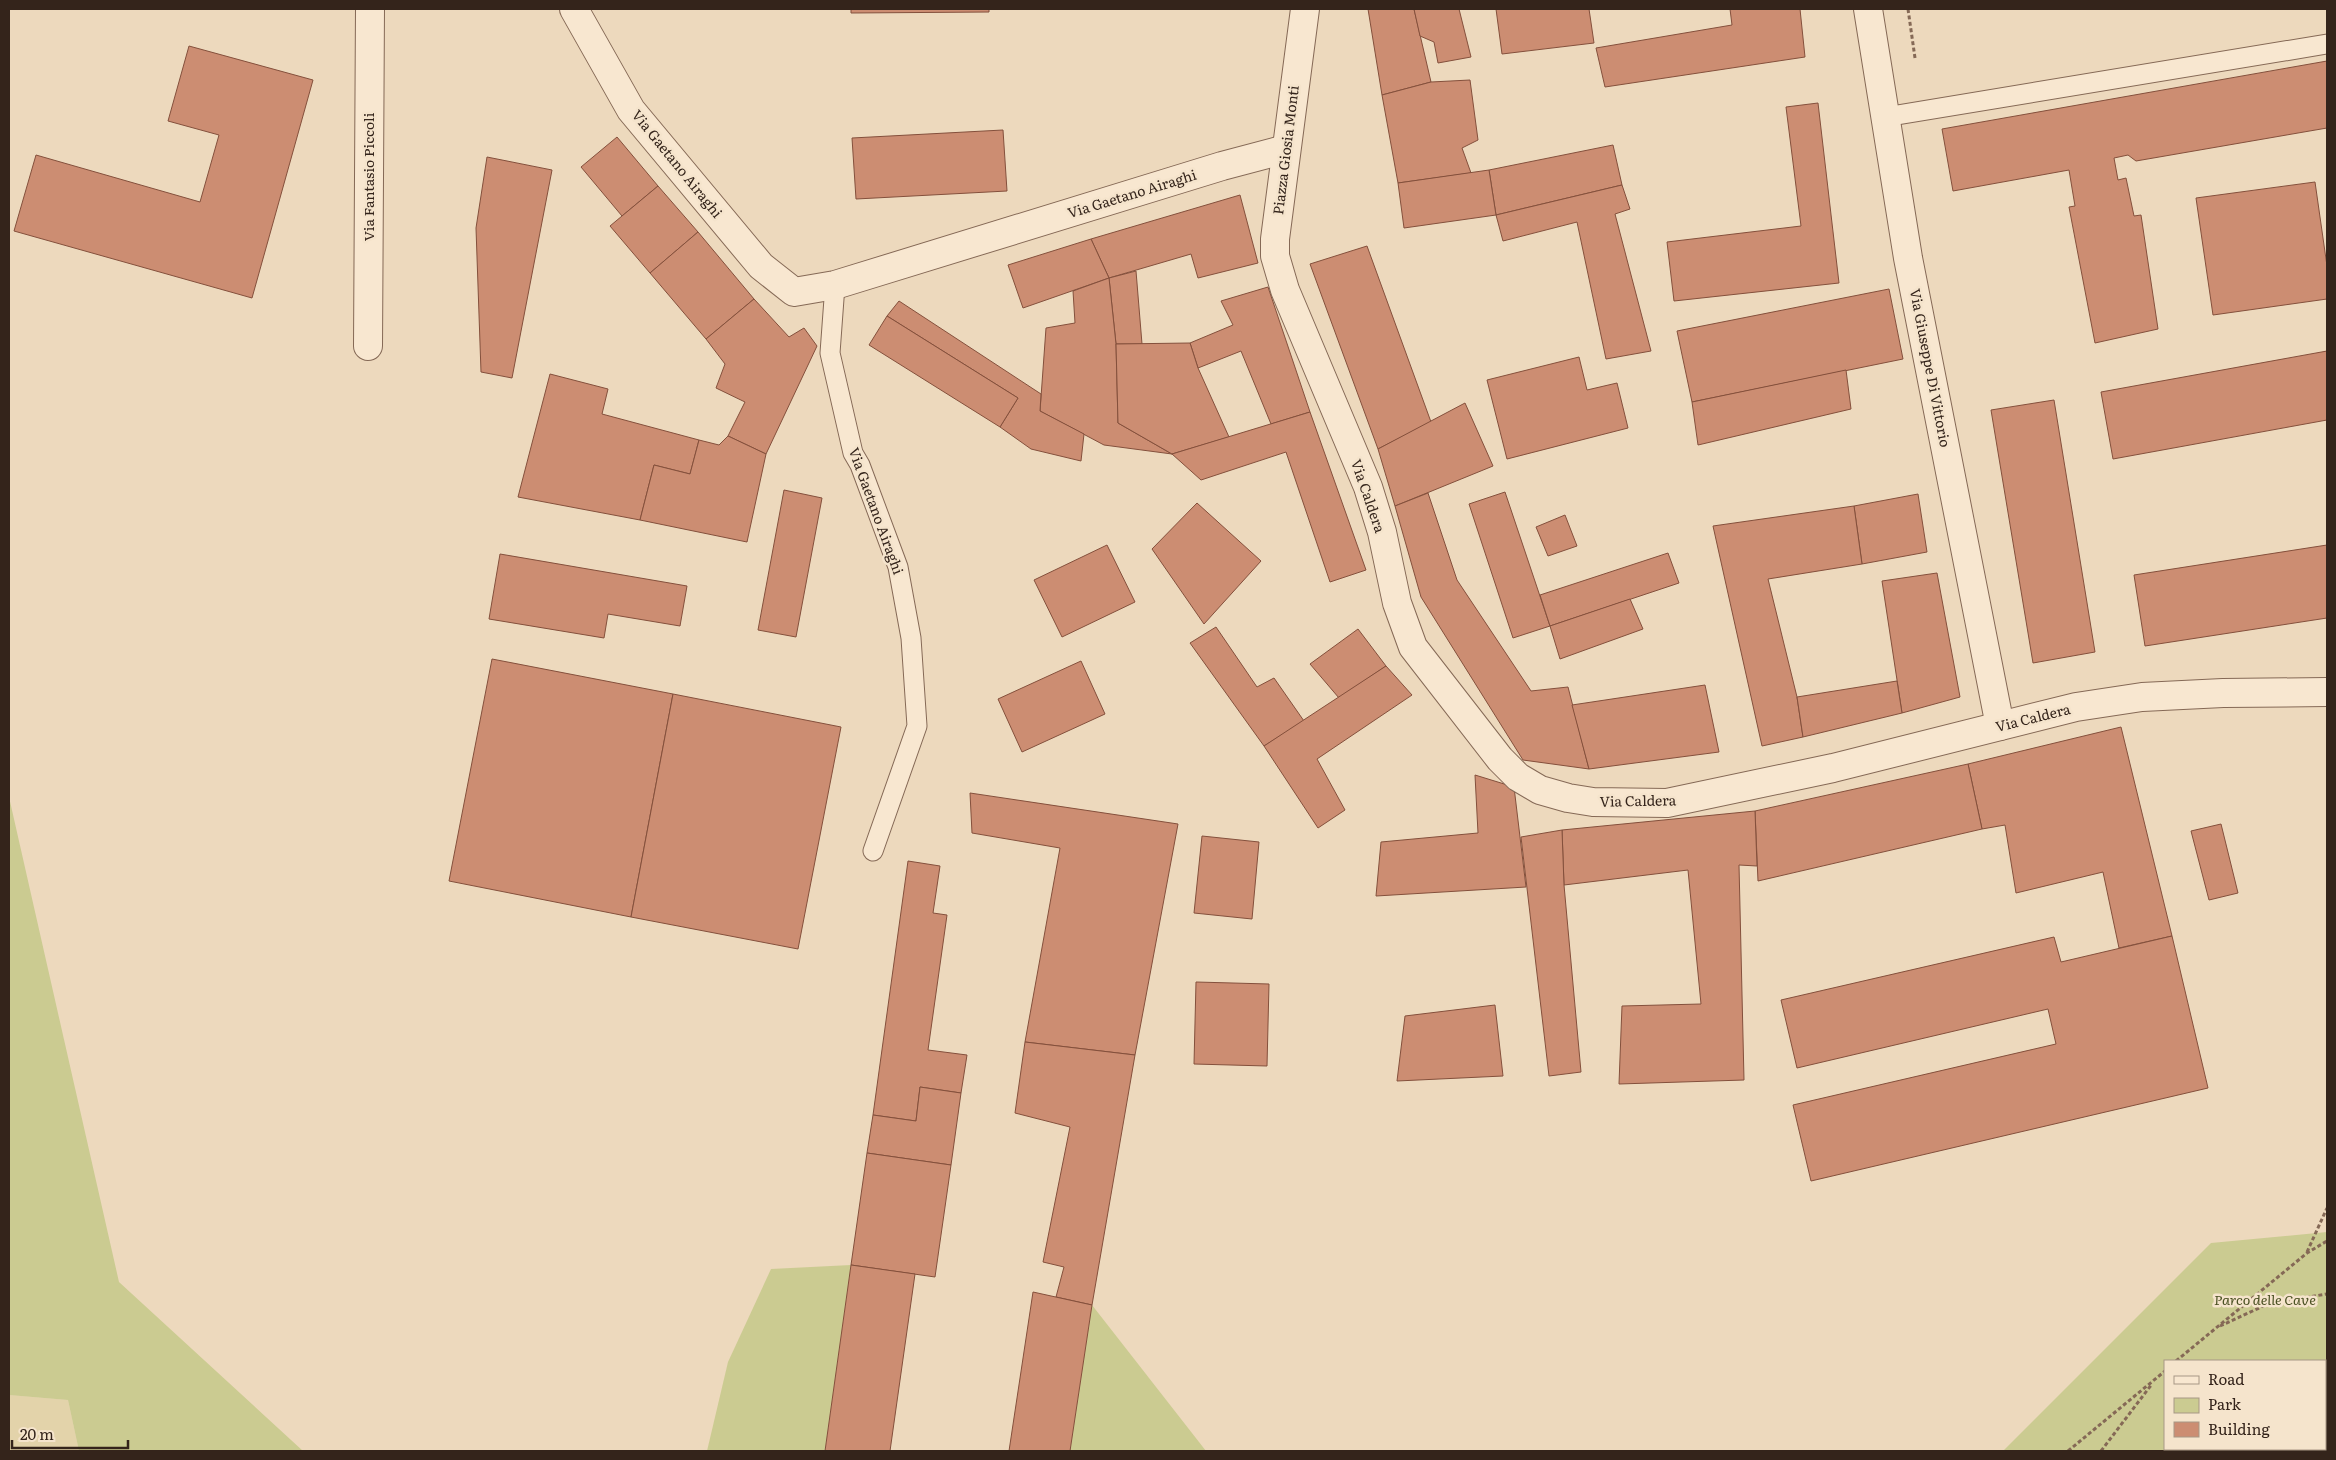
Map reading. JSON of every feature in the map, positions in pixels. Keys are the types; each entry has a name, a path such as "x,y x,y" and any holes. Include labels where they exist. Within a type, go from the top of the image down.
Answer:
{"street":[{"name":"Via Fantasio Piccoli","path":"368,346 370,9"},
{"name":"Via Gaetano Airaghi","path":"574,9 631,110 761,266 794,292 835,286 1222,166 1286,149"},
{"name":"Piazza Giosia Monti","path":"1285,290 1275,256 1275,239 1305,9"},
{"name":"Via Giuseppe Di Vittorio","path":"1868,9 1908,258 2000,726"},
{"name":"Via Caldera","path":"1285,290 1368,487 1382,532 1397,603 1413,647 1500,759 1518,776 1540,790 1568,798 1593,802 1667,803 1833,768 2076,707 2142,697 2223,693 2327,692"}],"lane":[{"path":"1885,117 2327,44"},
{"name":"Via Gaetano Airaghi","path":"835,286 830,354 853,453 860,466 898,566 911,638 917,726 873,851"}],"path":[{"path":"1908,9 1915,58"},
{"path":"2307,1253 2327,1208"},
{"path":"2177,1360 2307,1253 2327,1241"},
{"path":"2215,1328 2270,1303 2327,1294"},
{"path":"2068,1451 2164,1372"},
{"path":"2102,1451 2157,1378"}],"shaded area":[{"path":"9,1395 68,1400 79,1451 9,1451"}],"green space":[{"path":"9,797 119,1282 303,1451 79,1451 68,1400 9,1395"},
{"name":"Parco delle Cave","path":"2327,1232 2327,1451 2003,1451 2211,1243"},
{"path":"851,1265 825,1451 707,1451 728,1362 771,1269"},
{"path":"1092,1305 1206,1451 1070,1451"}],"building":[{"path":"851,9 989,9 989,12 851,13"},
{"path":"1368,9 1414,9 1431,82 1382,95"},
{"path":"1414,9 1459,9 1471,57 1438,63 1434,42 1420,36"},
{"path":"1496,9 1589,9 1594,43 1502,54"},
{"path":"1730,9 1800,9 1805,57 1605,87 1596,48 1732,25"},
{"path":"189,46 313,80 252,298 14,231 36,155 200,202 219,135 168,121"},
{"path":"2327,61 2327,128 2136,161 2128,155 2114,158 2118,180 2126,178 2134,216 2141,215 2158,329 2095,343 2069,207 2075,206 2069,170 1953,191 1942,129"},
{"path":"1470,80 1478,140 1462,148 1471,173 1398,183 1382,95 1431,82"},
{"path":"1818,103 1839,283 1674,301 1667,242 1801,226 1786,107"},
{"path":"1003,130 1007,191 856,199 852,138"},
{"path":"617,137 658,186 622,216 581,167"},
{"path":"1613,145 1622,185 1496,215 1489,170"},
{"path":"487,157 552,170 512,378 481,372 476,228"},
{"path":"1489,170 1496,215 1404,228 1398,183"},
{"path":"2315,182 2327,266 2327,299 2213,315 2196,198"},
{"path":"1622,185 1630,209 1615,214 1651,351 1606,359 1577,222 1503,241 1496,215"},
{"path":"658,186 698,232 650,273 610,226"},
{"path":"1240,195 1258,263 1198,278 1191,254 1109,278 1091,239"},
{"path":"698,232 754,299 706,339 650,273"},
{"path":"1091,239 1109,278 1023,308 1008,265"},
{"path":"1367,246 1431,422 1378,449 1310,264"},
{"path":"1136,271 1142,344 1116,344 1109,278"},
{"path":"1109,278 1116,344 1118,423 1172,454 1104,445 1040,411 1046,328 1075,323 1073,291"},
{"path":"1268,287 1310,412 1271,424 1241,351 1198,368 1190,343 1233,325 1221,301"},
{"path":"1889,289 1903,359 1692,402 1677,331"},
{"path":"754,299 789,337 804,328 817,346 766,454 728,436 745,402 716,388 725,364 706,339"},
{"path":"899,301 1041,394 1040,411 1084,434 1081,461 1031,449 1000,427 1018,398 887,316"},
{"path":"887,316 1018,398 1000,427 869,345"},
{"path":"1190,343 1198,368 1229,437 1172,454 1118,423 1116,344"},
{"path":"2327,351 2327,420 2113,459 2101,392"},
{"path":"1579,357 1587,390 1617,383 1628,428 1507,459 1487,380"},
{"path":"1846,370 1851,409 1698,445 1692,402"},
{"path":"550,374 608,389 602,414 699,440 690,474 654,465 640,520 518,497"},
{"path":"2054,400 2095,652 2033,663 1991,410"},
{"path":"1465,403 1493,466 1395,506 1378,449"},
{"path":"1310,412 1366,570 1330,582 1286,452 1201,480 1172,454"},
{"path":"728,436 766,454 747,542 640,520 654,465 690,474 699,440 719,445"},
{"path":"784,490 822,498 796,637 758,630"},
{"path":"1505,492 1550,626 1513,638 1469,504"},
{"path":"1428,493 1457,580 1531,691 1568,687 1589,769 1523,760 1421,597 1395,506"},
{"path":"1918,494 1927,552 1862,564 1854,506"},
{"path":"1197,503 1261,561 1204,624 1152,549"},
{"path":"1854,506 1862,564 1768,579 1797,697 1803,737 1762,746 1713,526"},
{"path":"1565,515 1577,546 1548,556 1536,527"},
{"path":"1107,545 1135,602 1062,637 1034,580"},
{"path":"2327,545 2327,618 2145,646 2134,575"},
{"path":"1668,553 1679,583 1550,626 1540,595"},
{"path":"500,554 687,586 680,626 608,614 604,638 489,619"},
{"path":"1937,573 1960,697 1902,713 1882,581"},
{"path":"1630,599 1643,629 1560,659 1550,626"},
{"path":"1216,627 1257,687 1274,678 1304,721 1264,746 1190,643"},
{"path":"1358,629 1386,666 1339,698 1310,664"},
{"path":"492,659 673,694 631,917 449,881"},
{"path":"1081,661 1105,714 1022,752 998,699"},
{"path":"1386,666 1412,695 1317,759 1345,810 1318,828 1264,746"},
{"path":"1897,681 1902,713 1803,737 1797,697"},
{"path":"1705,685 1719,752 1589,769 1572,705"},
{"path":"673,694 841,727 798,949 631,917"},
{"path":"2121,727 2172,936 2119,948 2103,872 2016,893 2005,825 1982,829 1968,764"},
{"path":"1968,764 1982,829 1758,881 1755,811"},
{"path":"1475,775 1514,787 1526,887 1376,896 1381,842 1478,833"},
{"path":"970,793 1178,824 1135,1055 1025,1042 1060,848 972,833"},
{"path":"1755,811 1757,866 1739,865 1744,1080 1619,1084 1622,1006 1701,1004 1688,870 1564,885 1562,830"},
{"path":"2221,824 2238,893 2209,900 2191,831"},
{"path":"1562,830 1564,885 1581,1072 1549,1076 1521,837"},
{"path":"1202,836 1259,842 1252,919 1194,913"},
{"path":"908,861 940,866 933,913 947,915 928,1050 967,1055 961,1093 920,1087 916,1121 873,1115"},
{"path":"2172,936 2208,1088 1811,1181 1793,1105 2056,1044 2048,1009 1797,1068 1781,1000 2054,937 2061,962"},
{"path":"1196,982 1269,984 1267,1066 1194,1064"},
{"path":"1495,1005 1503,1076 1397,1081 1405,1016"},
{"path":"1025,1042 1135,1055 1092,1305 1056,1297 1064,1267 1043,1262 1070,1127 1015,1113"},
{"path":"920,1087 961,1093 951,1165 867,1153 873,1115 916,1121"},
{"path":"867,1153 951,1165 935,1277 851,1265"},
{"path":"851,1265 915,1274 890,1451 825,1451"},
{"path":"1033,1292 1092,1305 1070,1451 1009,1451"}]}
